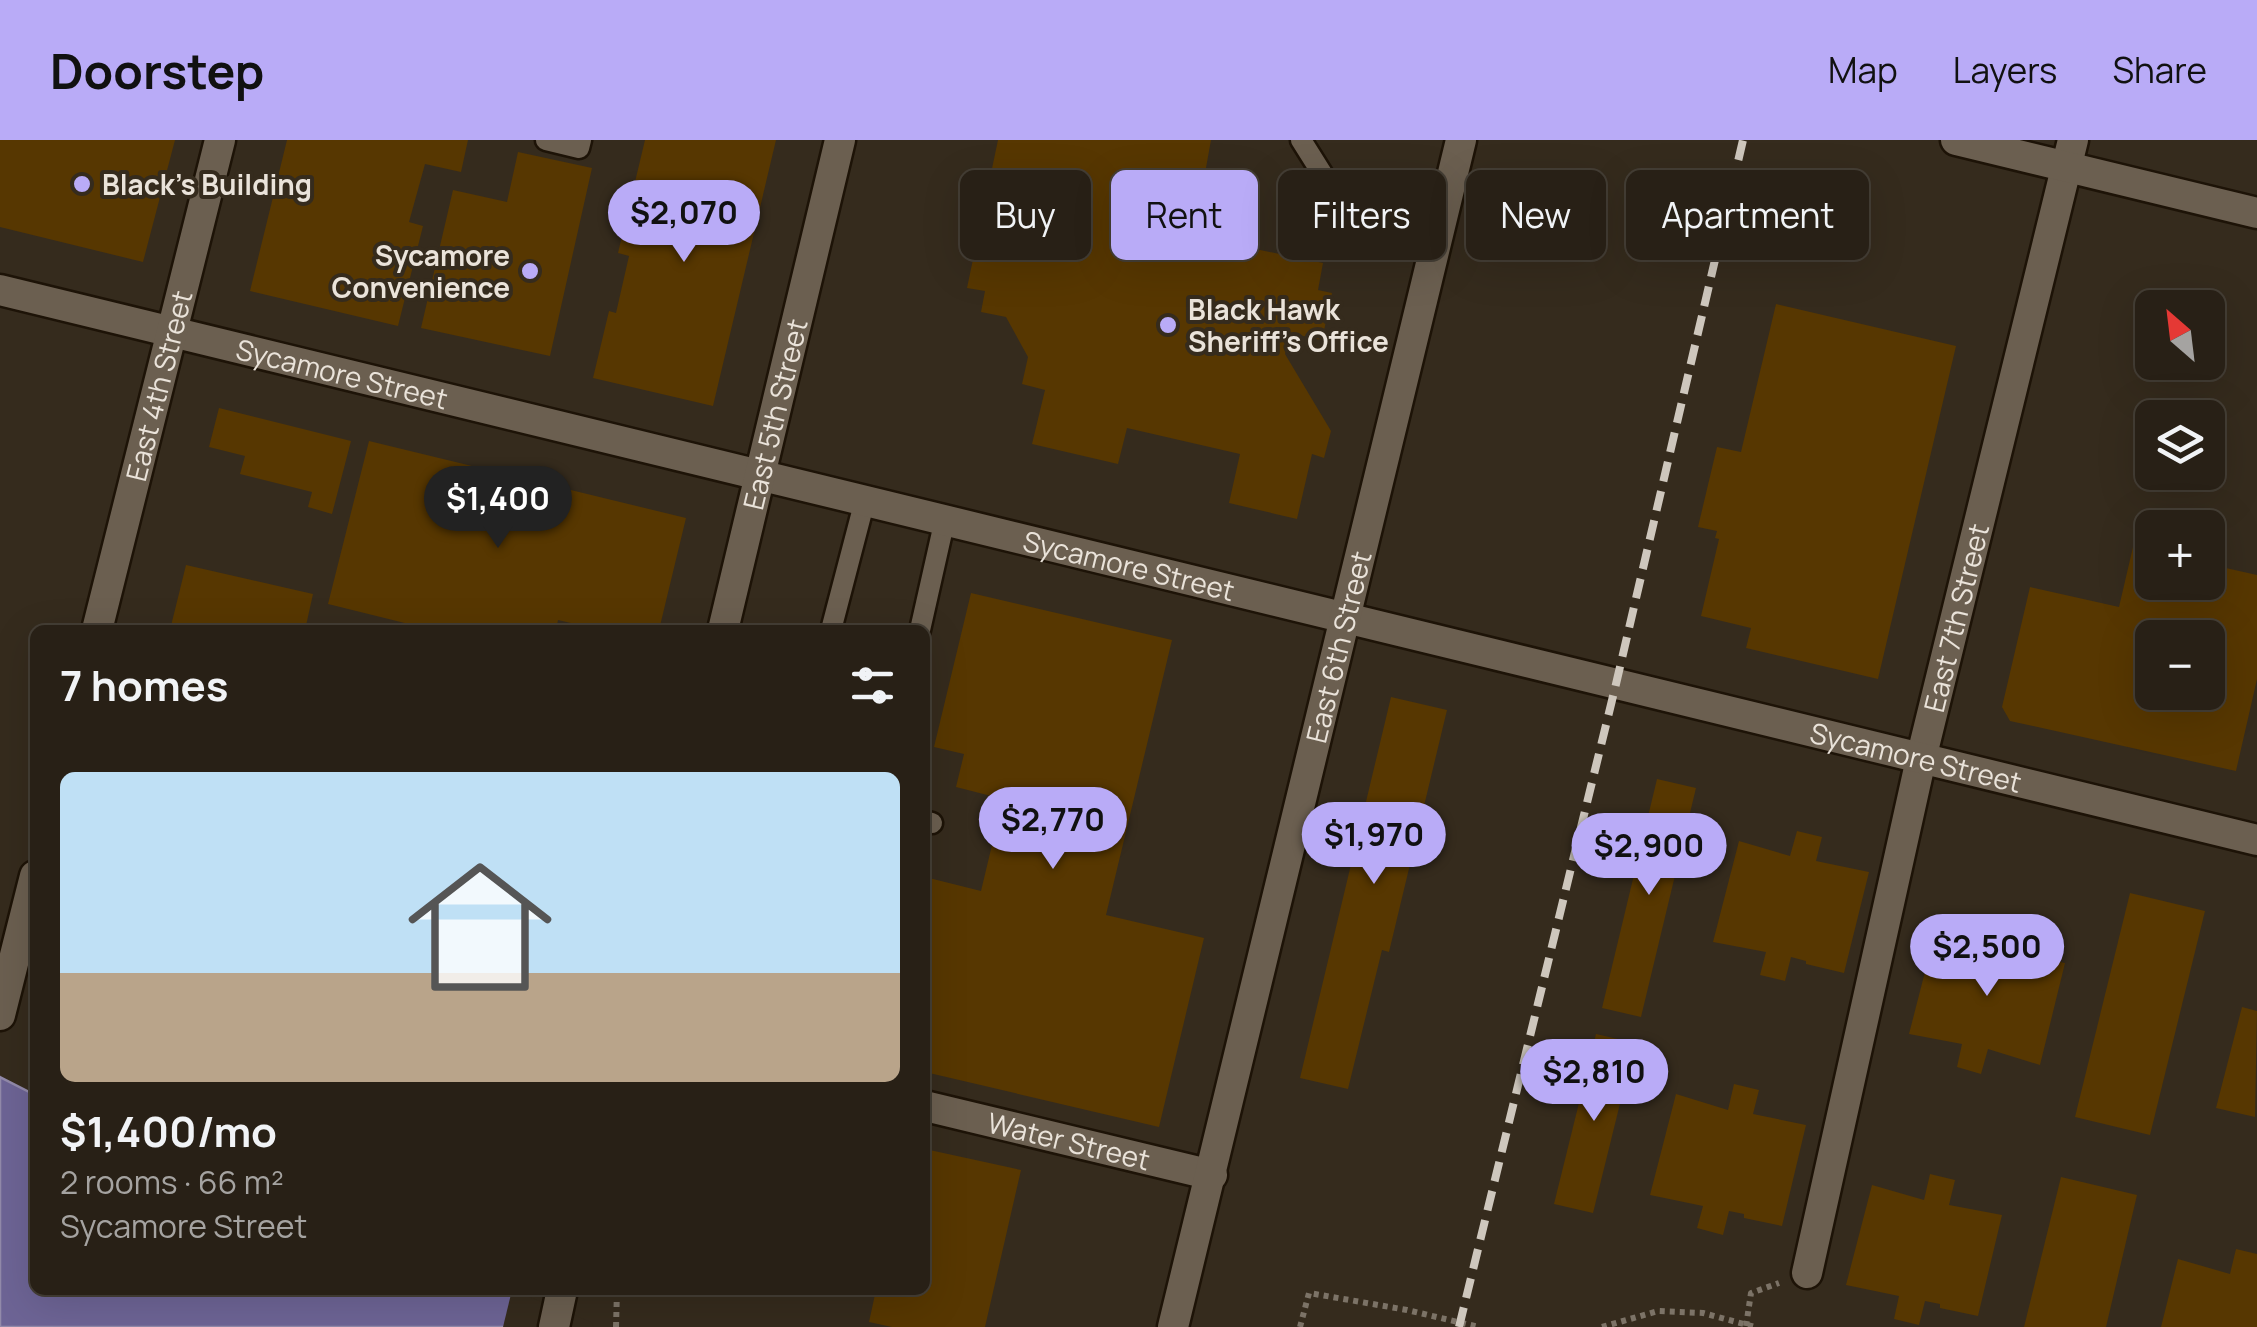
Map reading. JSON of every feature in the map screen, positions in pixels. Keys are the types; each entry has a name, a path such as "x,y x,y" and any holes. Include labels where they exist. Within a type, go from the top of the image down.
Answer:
{"street":[{"name":"East 4th Street","path":"98,625 220,140"},
{"name":"East 5th Street","path":"724,625 840,140"},
{"name":"East 6th Street","path":"1446,202 1461,140"},
{"path":"1956,140 2070,153 2257,213"},
{"name":"East 7th Street","path":"1806,1273 1921,758 2070,153"},
{"name":"East 6th Street","path":"1173,1327 1432,260"},
{"name":"Sycamore Street","path":"0,290 2257,840"},
{"path":"0,1015 30,896"},
{"name":"Water Street","path":"930,1107 1212,1175"},
{"path":"554,1327 561,1295"}],"lane":[{"path":"546,140 579,148 581,140"},
{"path":"1301,140 1320,170"},
{"path":"832,625 866,500"},
{"path":"921,625 945,520"}],"path":[{"path":"1746,1325 1751,1293 1806,1273"},
{"path":"1300,1327 1309,1294 1408,1310 1479,1327"},
{"path":"616,1295 616,1327"},
{"path":"1602,1327 1658,1311 1702,1313 1755,1327"}],"shaded area":[{"path":"0,1077 30,1092 30,1295 514,1295 589,1327 0,1327"}],"pier":[{"path":"511,1295 524,1295 591,1322 594,1327 503,1327"}],"building":[{"name":"Black's Building","path":"0,140 175,140 143,262 0,227"},
{"path":"287,140 468,140 461,172 425,164 409,222 423,226 398,326 250,291"},
{"path":"645,140 776,140 713,406 593,378 609,311 616,313 629,256 618,253"},
{"name":"Black Hawk Sheriff's Office","path":"998,140 1211,140 1206,170 1111,170 1111,260 1258,260 1258,249 1278,254 1278,260 1323,263 1318,290 1332,293 1322,340 1289,333 1285,354 1331,431 1324,458 1312,454 1297,519 1229,503 1240,454 1127,428 1118,464 1032,444 1045,390 1022,384 1028,357 1006,317 981,312 985,291 967,288 973,260 1091,260 1091,170 992,170"},
{"name":"Sycamore Convenience","path":"518,152 592,168 550,356 421,328 453,190 507,202"},
{"path":"1776,304 1956,346 1878,679 1746,648 1751,628 1701,616 1719,539 1715,538 1717,531 1698,527 1717,447 1741,452"},
{"path":"219,408 351,441 332,514 308,507 312,492 240,474 245,456 209,447"},
{"path":"369,441 686,518 660,625 580,625 558,620 557,625 413,625 328,604"},
{"path":"2133,547 2135,600 2225,600 2225,568 2257,575 2257,679 2236,771 2010,721 2002,707 2030,587 2119,607"},
{"path":"186,565 313,594 306,625 171,625"},
{"path":"971,593 1172,640 1106,915 1204,938 1159,1127 930,1073 930,878 981,891 1003,799 956,787 964,754 934,747"},
{"path":"1391,697 1447,710 1389,952 1382,950 1348,1089 1300,1078"},
{"path":"1657,779 1696,788 1641,1017 1602,1008"},
{"path":"1797,831 1822,837 1816,861 1869,872 1844,973 1791,957 1785,981 1760,975 1766,952 1713,942 1739,841 1790,856"},
{"path":"2130,893 2205,911 2150,1135 2075,1117"},
{"path":"1993,923 2018,929 2012,952 2065,963 2040,1065 1988,1049 1981,1074 1957,1067 1962,1044 1909,1034 1935,933 1987,948"},
{"path":"2242,1007 2257,1011 2255,1117 2216,1108"},
{"path":"1596,1034 1635,1043 1593,1213 1554,1204"},
{"path":"1734,1084 1759,1090 1753,1114 1806,1125 1782,1226 1729,1211 1723,1235 1697,1228 1703,1206 1650,1195 1676,1094 1728,1110"},
{"path":"930,1150 1021,1170 985,1327 892,1327 869,1322 875,1295 930,1295"},
{"path":"1930,1174 1955,1180 1949,1205 2002,1215 1978,1316 1925,1301 1919,1325 1894,1319 1899,1296 1846,1285 1872,1185 1924,1200"},
{"path":"2061,1177 2137,1195 2106,1327 2024,1327"},
{"path":"2236,1249 2257,1254 2257,1327 2161,1327 2178,1259 2230,1274"}],"railway":[{"path":"1459,1327 1616,684 1743,140"}],"place":[{"name":"Black's Building","path":"82,184"},
{"name":"Sycamore Convenience","path":"530,271"},
{"name":"Black Hawk Sheriff's Office","path":"1168,325"}]}
